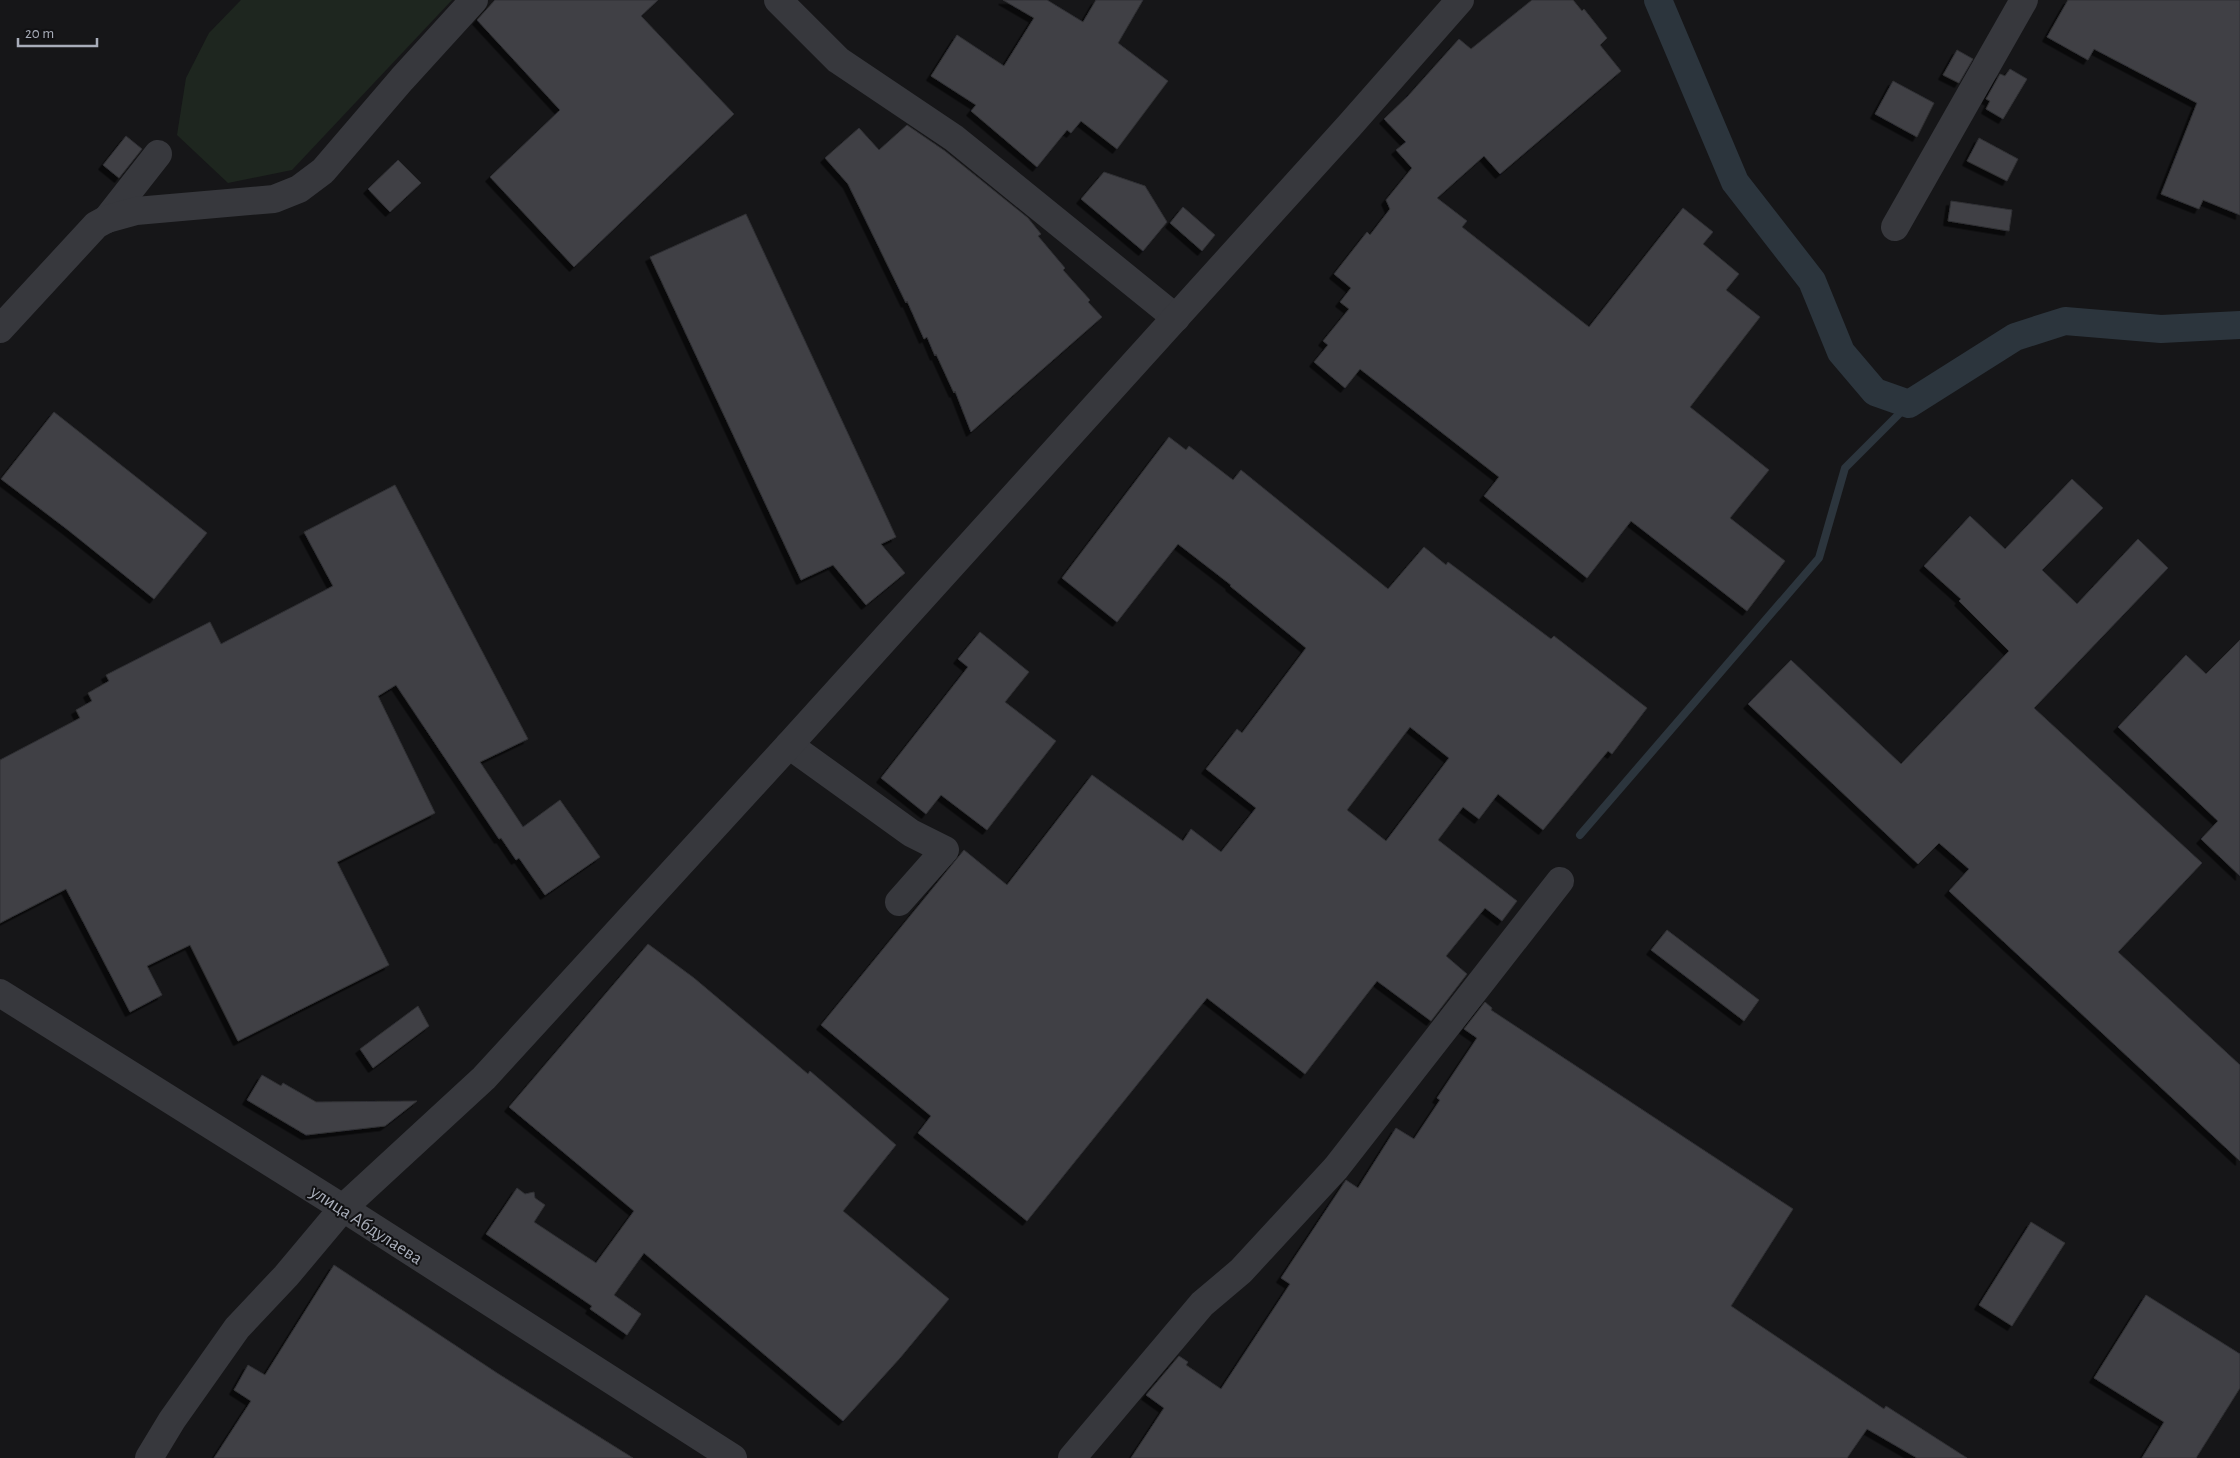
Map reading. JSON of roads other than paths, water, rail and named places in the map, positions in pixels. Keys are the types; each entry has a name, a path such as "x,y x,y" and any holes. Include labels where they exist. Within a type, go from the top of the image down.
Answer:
{"street":[{"path":"0,330 96,226 107,219 136,211 274,199 299,189 323,171 402,79 474,0"},
{"path":"778,0 838,60 954,138 1176,318"},
{"path":"149,1458 172,1420 237,1328 286,1276 343,1208 484,1078 798,752 1176,318 1460,0"},
{"path":"1895,227 2024,0"},
{"path":"107,219 158,154"},
{"path":"798,752 911,833 945,850 899,902"},
{"path":"1072,1458 1202,1304 1241,1271 1336,1168 1560,881"},
{"name":"улица Абдулаева","path":"0,993 343,1208 732,1458"}],"waterway":[{"path":"1658,0 1735,182 1812,281 1841,352 1875,392 1909,404 2015,337 2065,321 2161,329 2240,325"},
{"path":"1580,835 1819,558 1845,468 1909,404"}]}
